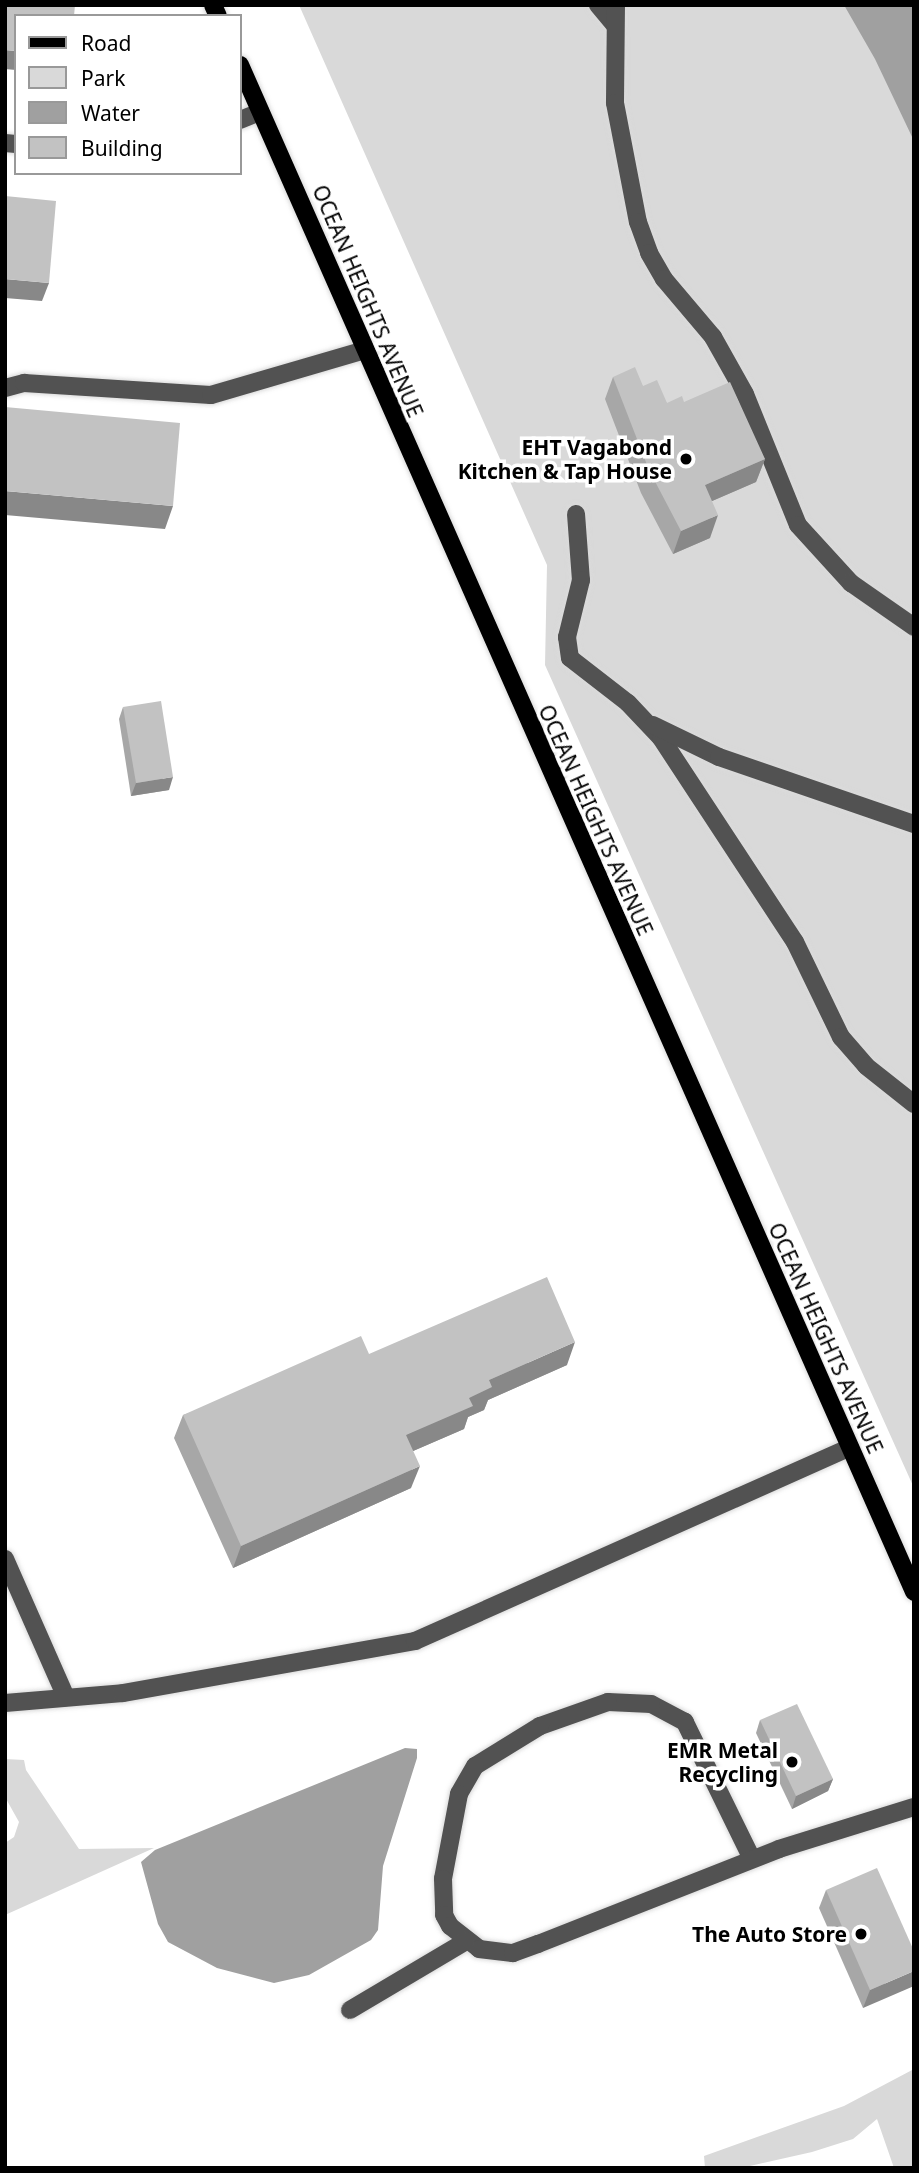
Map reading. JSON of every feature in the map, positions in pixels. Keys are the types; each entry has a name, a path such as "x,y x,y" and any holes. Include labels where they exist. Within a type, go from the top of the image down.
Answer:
{"main road":[{"name":"OCEAN HEIGHTS AVENUE","path":"242,70 914,1592"}],"lane":[{"path":"598,5 614,24"},
{"path":"616,5 612,74 620,141 649,253 664,279 713,337 745,394 798,525 852,583 914,626"},
{"path":"242,119 260,112"},
{"path":"5,388 24,383 211,394 365,350"},
{"path":"576,514 581,580 567,637 570,658 647,722 719,757 914,824"},
{"path":"647,722 795,942 841,1037 866,1066 911,1098"},
{"path":"5,1703 123,1693 415,1641 850,1447"},
{"path":"5,1559 66,1697"},
{"path":"752,1859 685,1722 663,1708 638,1701 592,1705 540,1726 487,1755 464,1781 442,1899 450,1926 466,1941 498,1954 513,1953 752,1859 914,1807"},
{"path":"350,2010 466,1941"}],"green space":[{"path":"299,5 914,5 914,1488 545,665 547,565"},
{"path":"5,1759 24,1760 26,1770 79,1849 154,1848 5,1915 5,1843 14,1837 19,1822 5,1797"},
{"path":"914,2069 914,2168 894,2168 877,2119 853,2139 812,2152 741,2168 705,2168 704,2156 844,2106"}],"water":[{"path":"844,5 914,5 914,141 875,59"},
{"path":"405,1748 417,1749 417,1758 383,1866 378,1930 371,1940 309,1975 274,1983 217,1968 168,1942 158,1924 141,1862 155,1850"}],"building":[{"path":"5,5 75,5 74,14 14,14 14,51 5,50"},
{"path":"5,196 56,201 49,283 5,279"},
{"name":"EHT Vagabond Kitchen & Tap House","path":"635,367 643,386 657,380 667,403 682,396 684,402 730,382 765,459 705,485 718,515 681,531 649,470 613,377"},
{"path":"5,407 180,423 173,506 5,491"},
{"path":"161,701 173,777 136,783 123,707"},
{"path":"547,1277 575,1342 489,1380 492,1387 469,1398 473,1406 406,1435 420,1466 241,1546 183,1415 361,1336 369,1354"},
{"name":"EMR Metal Recycling","path":"797,1704 833,1779 796,1796 760,1720"},
{"name":"The Auto Store","path":"877,1868 914,1951 914,1971 870,1990 826,1890"}],"place":[{"name":"EHT Vagabond Kitchen & Tap House","path":"686,459"},
{"name":"EMR Metal Recycling","path":"792,1762"},
{"name":"The Auto Store","path":"861,1934"}]}
